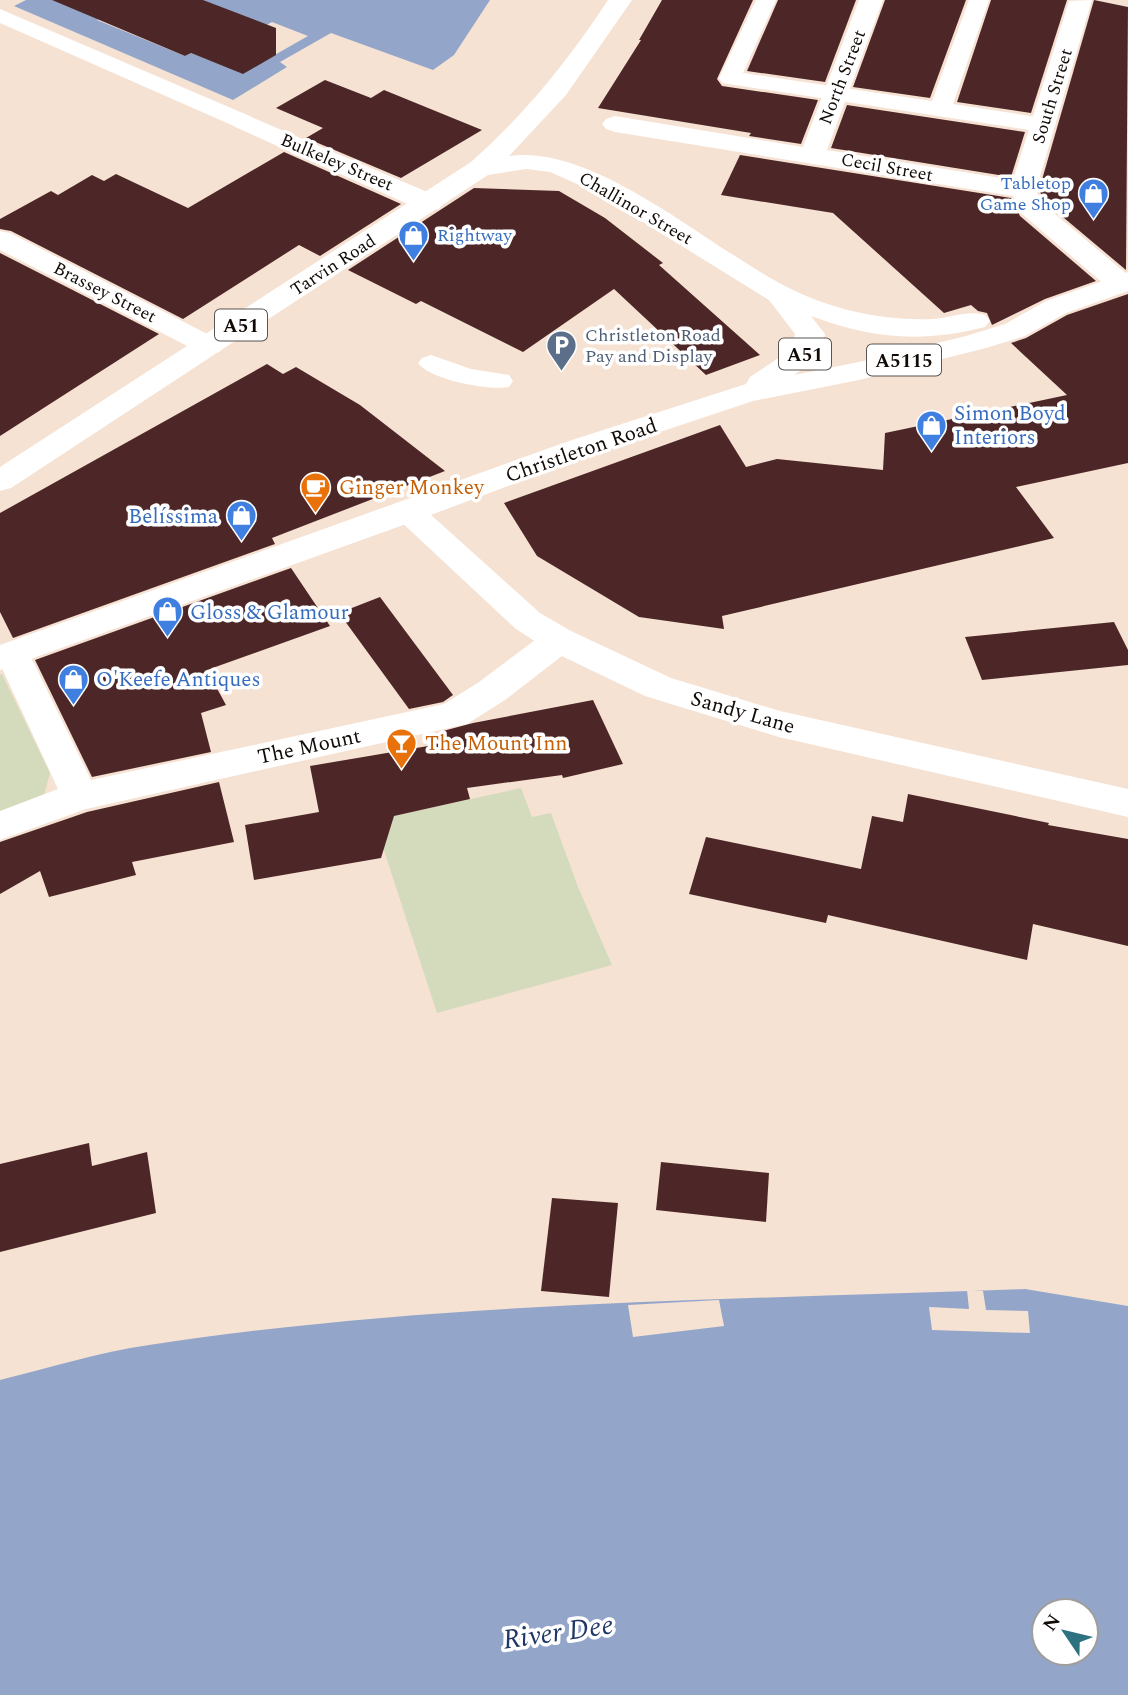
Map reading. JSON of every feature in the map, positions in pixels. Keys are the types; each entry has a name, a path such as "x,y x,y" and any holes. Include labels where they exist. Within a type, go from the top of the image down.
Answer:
{"main road":[{"name":"Tarvin Road","path":"0,481 480,168 517,136 554,98 620,0"},
{"name":"North Street","path":"813,154 871,0"},
{"name":"South Street","path":"1023,190 1081,1"},
{"path":"554,98 553,133 571,160 602,185"},
{"name":"Bulkeley Street","path":"244,122 429,202"},
{"name":"Cecil Street","path":"615,124 1023,190"},
{"name":"Challinor Street","path":"480,168 526,161 556,165 602,185 779,294 876,327 935,328 1056,307"},
{"path":"1023,190 1032,208 1124,283"},
{"name":"Brassey Street","path":"0,239 209,346"},
{"name":"Christleton Road","path":"7,656 198,585 410,512 580,448 746,393 859,371 976,342 1015,330 1056,307 1124,283"},
{"name":"Challinor Street","path":"746,393 806,353 810,334 779,294"},
{"name":"Sandy Lane","path":"410,512 527,621 559,640 658,687 779,724 1128,803"},
{"name":"The Mount","path":"0,826 80,796 454,715 492,691 559,640"},
{"path":"7,656 80,796"}],"lane":[{"path":"766,0 730,78 1043,125"},
{"path":"940,110 979,0"},
{"path":"0,15 244,122"},
{"path":"431,363 466,376 500,382"}],"green space":[{"path":"2,674 50,773 43,799 0,815 0,675"},
{"path":"521,788 532,817 551,813 578,887 612,965 437,1013 374,820"}],"water":[{"path":"26,0 135,0 97,20 185,56 191,53 243,73 308,36 272,22 253,32 203,0 490,0 454,55 433,70 331,33 280,62 287,67 233,100 14,6"},
{"name":"River Dee","path":"1025,1289 1128,1306 1128,1695 0,1695 0,1380 130,1348 258,1330 476,1311 696,1300"}],"pier":[{"path":"967,1290 983,1291 986,1310 1028,1311 1030,1333 932,1330 929,1307 969,1309"},
{"path":"719,1300 724,1326 633,1337 628,1305"}],"building":[{"path":"52,0 203,0 276,28 276,55 243,74 191,53 185,56"},
{"path":"662,0 753,0 717,79 722,86 818,100 801,144 749,136 751,133 598,108 641,40"},
{"path":"778,0 856,0 825,82 747,71"},
{"path":"885,0 966,0 930,98 853,87"},
{"path":"991,0 1067,0 1031,113 957,102"},
{"path":"1094,0 1128,7 1126,270 1045,202 1039,190"},
{"path":"325,80 371,98 384,90 482,130 401,178 306,138 323,128 276,108"},
{"path":"847,105 1025,132 1011,177 831,148"},
{"path":"284,152 401,204 320,256 299,245 183,319 11,231 0,229 0,219 51,191 58,195 92,175 104,181 116,174 188,208"},
{"path":"740,155 1011,198 1020,216 1096,281 1045,299 992,325 987,313 978,311 971,305 944,313 833,213 721,195"},
{"path":"474,188 559,191 605,218 663,263 659,265 760,355 706,375 614,289 523,352 421,301 416,304 348,270"},
{"path":"0,253 159,334 0,436"},
{"path":"1128,294 1128,463 1016,487 1054,538 722,616 724,629 639,617 537,556 504,503 720,425 746,467 777,459 883,470 885,433 1067,395 1011,343 1026,338 1067,315"},
{"path":"267,364 283,374 296,367 360,405 445,471 272,538 275,544 13,638 0,612 0,513"},
{"path":"291,568 330,626 207,670 226,705 201,713 211,752 92,777 35,660"},
{"path":"380,597 453,695 443,702 409,709 339,613"},
{"path":"1114,622 1128,650 1128,665 982,680 965,637"},
{"path":"593,700 623,764 563,778 562,775 467,788 470,799 394,816 381,858 254,880 245,825 319,812 310,766 434,745 428,735 473,723"},
{"path":"219,782 234,842 132,862 136,875 49,897 40,871 0,894 0,842 87,812"},
{"path":"908,794 1049,823 1048,825 1128,839 1128,946 1033,924 1027,960 828,915 826,923 689,894 706,837 861,869 872,816 903,822"},
{"path":"89,1143 92,1166 147,1152 156,1213 0,1252 0,1164"},
{"path":"661,1162 769,1173 766,1222 656,1210"},
{"path":"552,1198 618,1203 609,1297 541,1291"}],"place":[{"name":"Tabletop Game Shop","path":"1094,220"},
{"name":"Rightway","path":"414,262"},
{"name":"Christleton Road Pay and Display","path":"562,372"},
{"name":"Simon Boyd Interiors","path":"931,452"},
{"name":"Ginger Monkey","path":"316,514"},
{"name":"Belíssima","path":"241,543"},
{"name":"Gloss & Glamour","path":"167,639"},
{"name":"O'Keefe Antiques","path":"73,706"},
{"name":"The Mount Inn","path":"402,770"}]}
